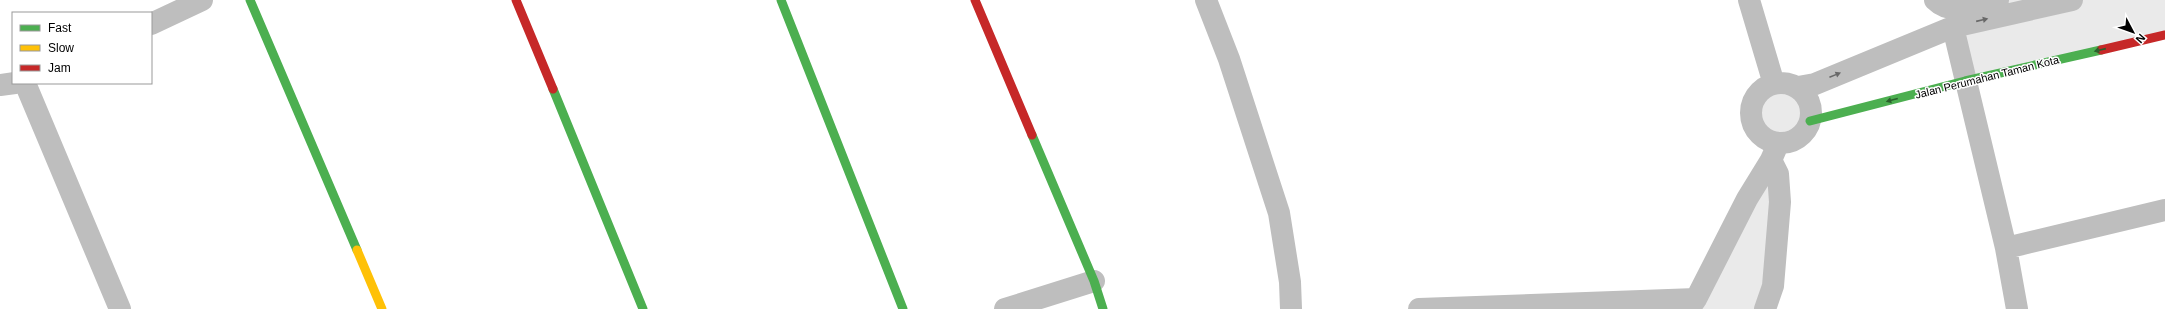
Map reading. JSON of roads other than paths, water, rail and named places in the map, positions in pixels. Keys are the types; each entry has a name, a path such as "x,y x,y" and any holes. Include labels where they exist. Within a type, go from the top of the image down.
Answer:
{"street":[{"path":"152,24 202,0"},
{"path":"250,0 382,309"},
{"path":"516,0 643,309"},
{"path":"781,0 903,309"},
{"path":"975,0 1094,280 1102,309"},
{"path":"1206,0 1229,60 1279,212 1290,282 1291,309"},
{"path":"1749,0 1774,84"},
{"path":"1936,0 1940,4 1951,9 1962,9 1998,0"},
{"path":"1765,309 1773,286 1780,202 1775,152 1761,137 1752,120 1751,111 1755,98 1765,87 1782,83 1798,88 1815,84 1953,27 2072,0"},
{"path":"1953,27 2006,248 2017,309"},
{"name":"Jalan Perumahan Taman Kota","path":"1810,121 1965,81 2165,35"},
{"path":"0,84 12,83"},
{"path":"25,84 120,309"},
{"path":"1419,309 1693,304 1747,199 1775,152 1802,136 1810,121 1810,102 1798,88"},
{"path":"2006,248 2165,210"},
{"path":"1004,309 1094,280"}]}
